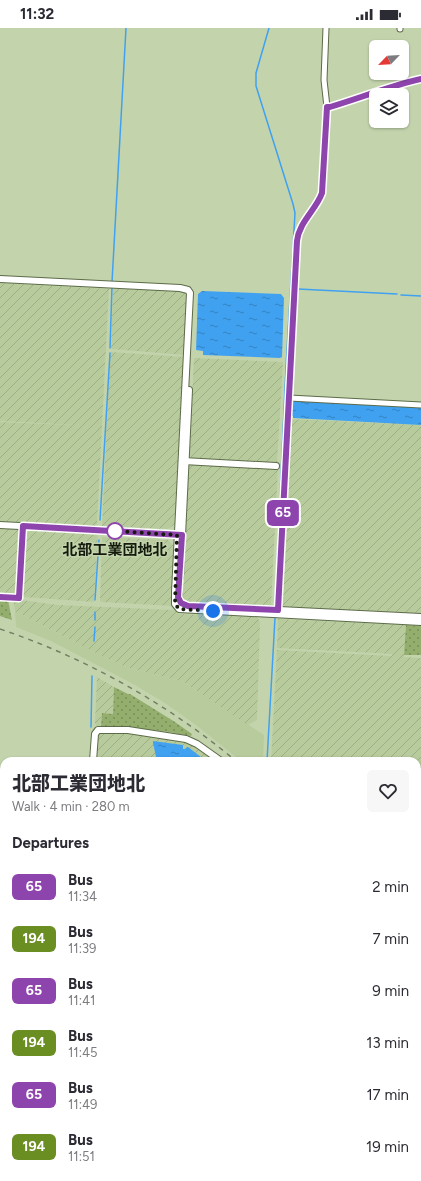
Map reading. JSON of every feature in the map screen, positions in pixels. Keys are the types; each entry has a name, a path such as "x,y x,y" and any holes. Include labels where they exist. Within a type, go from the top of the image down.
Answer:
{"street":[{"path":"278,612 297,241 301,227 317,204 322,193 327,107 324,80 326,28"},
{"path":"327,107 348,102 421,79"},
{"path":"0,279 180,288 188,290 190,295 184,461 175,602 179,609 421,617"},
{"path":"289,398 421,405"},
{"path":"184,461 276,466"},
{"path":"0,525 180,535"},
{"path":"0,597 19,598 23,526"},
{"path":"278,612 421,622"},
{"path":"93,757 95,734 98,730 128,730 186,739 197,744 215,757"}],"shaded area":[{"path":"0,283 109,289 97,524 95,526 0,521 0,422 94,426 0,421"},
{"path":"113,289 183,291 187,295 185,355 111,349"},
{"path":"111,352 184,357 175,524 168,529 102,526"},
{"path":"194,358 283,362 277,463 192,458 189,455"},
{"path":"290,419 421,425 421,613 284,607 281,604"},
{"path":"192,464 278,468 271,606 187,603 182,598 188,467"},
{"path":"0,528 17,529 20,532 17,594 0,594"},
{"path":"29,530 98,533 94,602 24,597 22,594 25,533"},
{"path":"102,537 168,540 174,546 172,606 100,601"},
{"path":"0,598 8,600 12,620 0,616"},
{"path":"13,599 58,605 174,610 178,614 257,617 260,622 257,720 248,725 184,682 126,667 100,655 15,611"},
{"path":"15,611 126,667 184,682 264,735 263,757 236,757 196,725 165,703 135,685 51,641 16,627"},
{"path":"278,619 406,625 404,657 421,658 421,757 271,757 277,650 392,656 392,654 277,648"},
{"path":"406,625 421,626 421,655 404,655"},
{"path":"97,677 114,687 113,714 102,713 101,726 96,726 95,723"},
{"path":"114,687 130,694 175,722 192,734 191,736 146,729 101,726 102,713 113,714"},
{"path":"101,733 129,734 185,743 197,748 209,757 96,757 97,737"}],"water":[{"path":"202,291 281,294 284,298 282,357 203,355 203,351 196,350 198,294"},
{"path":"294,401 421,407 421,425 293,418 293,416 291,416 291,403"},
{"path":"153,741 183,745 183,749 188,747 201,757 156,757"}],"waterway":[{"path":"112,282 126,28"},
{"path":"269,28 256,73 256,86 295,213 275,607"},
{"path":"110,348 112,286"},
{"path":"298,289 397,294"},
{"path":"401,295 421,296"},
{"path":"100,520 110,353"},
{"path":"95,600 99,540"},
{"path":"95,612 95,620"},
{"path":"267,757 275,618"},
{"path":"94,641 95,627"},
{"path":"91,727 92,676"}],"railway":[{"path":"0,629 63,653 124,684 182,720 231,757"}],"bus line":[{"name":"65","path":"0,597 19,598 23,526 50,527 182,535 178,597 181,603 188,606 278,610 297,241 298,233 301,227 317,204 322,193 327,107 348,102 421,79"}],"place":[{"name":"北部工業団地北","path":"115,531"}],"route":[{"path":"115,531 177,535 175,604 179,609 213,611"}]}
